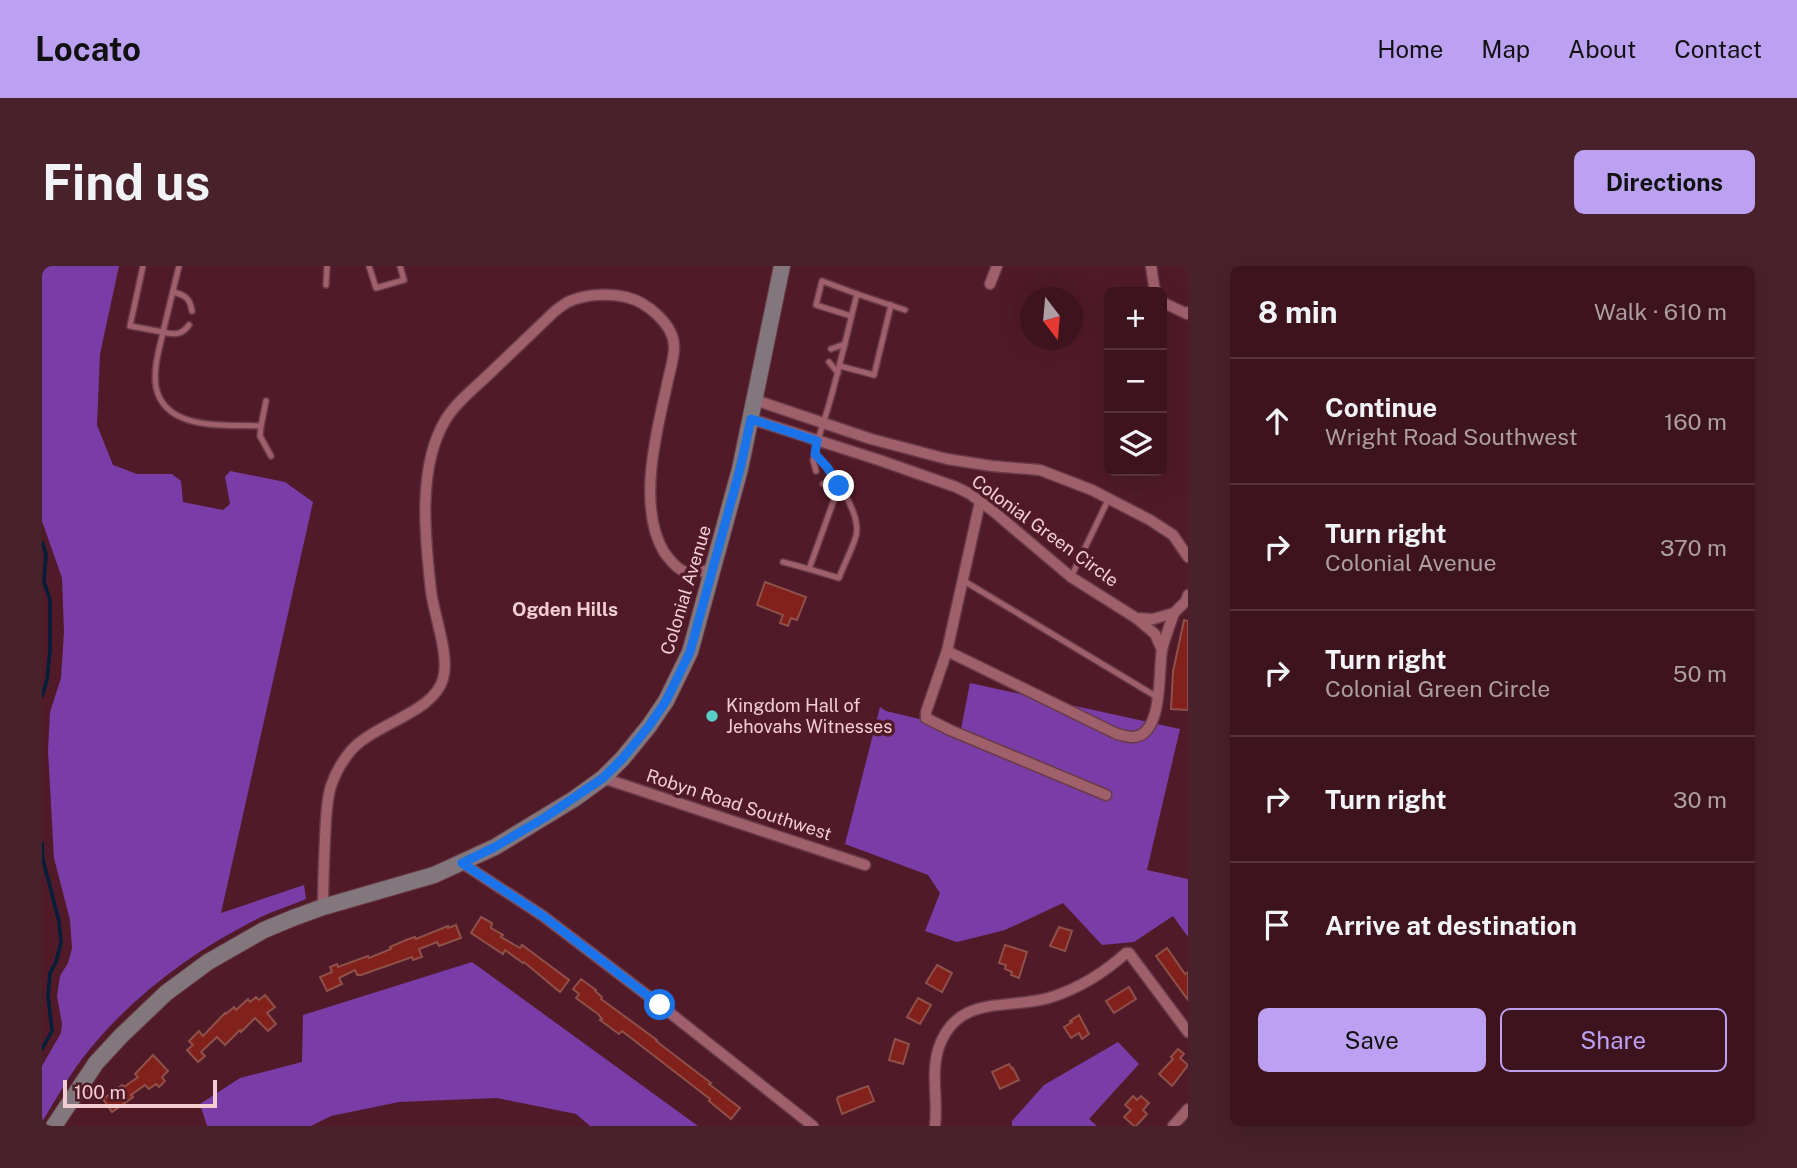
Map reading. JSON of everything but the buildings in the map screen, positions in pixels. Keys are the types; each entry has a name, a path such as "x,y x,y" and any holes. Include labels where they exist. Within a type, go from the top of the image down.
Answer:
{"main road":[{"name":"Colonial Avenue","path":"58,1124 96,1063 142,1014 195,971 224,952 264,930 323,907 407,884 495,847 603,778 623,758 666,701 690,652 740,469 782,266"}],"street":[{"path":"990,284 997,266"},
{"path":"1151,266 1154,287"},
{"path":"323,907 326,814 330,788 336,773 350,752 365,738 420,707 438,691 443,678 444,660 427,556 425,487 428,465 438,436 446,419 462,400 555,311 568,302 610,294 629,298 652,310 666,325 675,348 649,479 649,500 660,545 674,565 686,572 714,569"},
{"path":"1167,304 1188,314"},
{"name":"Colonial Green Circle","path":"755,400 871,439 947,459 1040,470 1109,498 1150,520 1173,535 1188,557"},
{"name":"Colonial Green Circle","path":"751,419 879,460 970,494 1071,577 1136,618 1155,634 1162,650"},
{"path":"980,502 947,651 926,718 1106,795"},
{"path":"947,651 1117,734 1134,737 1146,732 1153,719 1159,698 1162,650 1174,613 1188,595"},
{"path":"1136,618 1153,619 1174,613"},
{"name":"Robyn Road Southwest","path":"603,778 865,865"},
{"path":"462,863 543,916 813,1126"},
{"path":"935,1126 938,1051 958,1019 980,1007 1038,1000 1065,992 1101,974 1129,953 1188,1032"},
{"path":"1173,1126 1188,1109"}],"lane":[{"path":"143,266 130,326 174,335 184,331 189,325"},
{"path":"179,266 156,368 156,388 165,408 182,419 205,424 261,426"},
{"path":"326,285 327,266"},
{"path":"369,266 376,288 404,280 400,266"},
{"path":"851,316 816,305 822,281 905,310"},
{"path":"173,292 185,295 191,302 192,311"},
{"path":"816,471 813,460 817,441 840,366 857,294"},
{"path":"840,366 874,375 891,305"},
{"path":"831,349 845,344"},
{"path":"828,362 838,373"},
{"path":"266,401 260,436 271,456"},
{"path":"783,562 839,578 856,534 852,510 827,467 815,454"},
{"path":"823,484 839,486"},
{"path":"809,569 839,486"},
{"path":"1071,577 1109,498"},
{"path":"961,579 1159,698"}],"shaded area":[{"path":"42,266 119,266 100,354 97,425 113,465 137,474 172,474 181,481 183,502 223,510 230,504 225,477 230,471 285,482 313,502 221,913 304,885 306,899 232,932 184,962 140,997 82,1059 42,1122 42,1066 61,1033 57,996 60,976 68,963 72,948 70,920 54,858 48,750 50,712 61,678 64,632 62,578 42,521"},
{"path":"970,683 1180,729 1147,870 1188,879 1188,937 1173,916 1134,942 1102,945 1063,903 1005,930 957,942 925,931 940,893 928,875 845,844 880,707 886,711 961,729"},
{"path":"472,962 698,1126 590,1126 576,1114 497,1098 399,1102 331,1116 311,1126 207,1126 200,1104 240,1078 302,1062 303,1015"},
{"path":"1118,1042 1139,1064 1089,1119 1097,1126 1012,1126 1012,1121 1044,1085"}],"waterway":[{"path":"42,542 46,554 44,582 50,600 50,650 47,680 42,696"},
{"path":"42,843 43,860 59,921 61,943 50,973 48,996 52,1031 42,1049"}],"place":[{"name":"Kingdom Hall of Jehovahs Witnesses","path":"712,716"}],"district":[{"name":"Ogden Hills","path":"565,609"}],"route":[{"path":"660,1005 543,916 462,863 544,818 603,778 623,758 666,701 690,652 714,569 751,419 817,441 815,454 839,486"}]}
